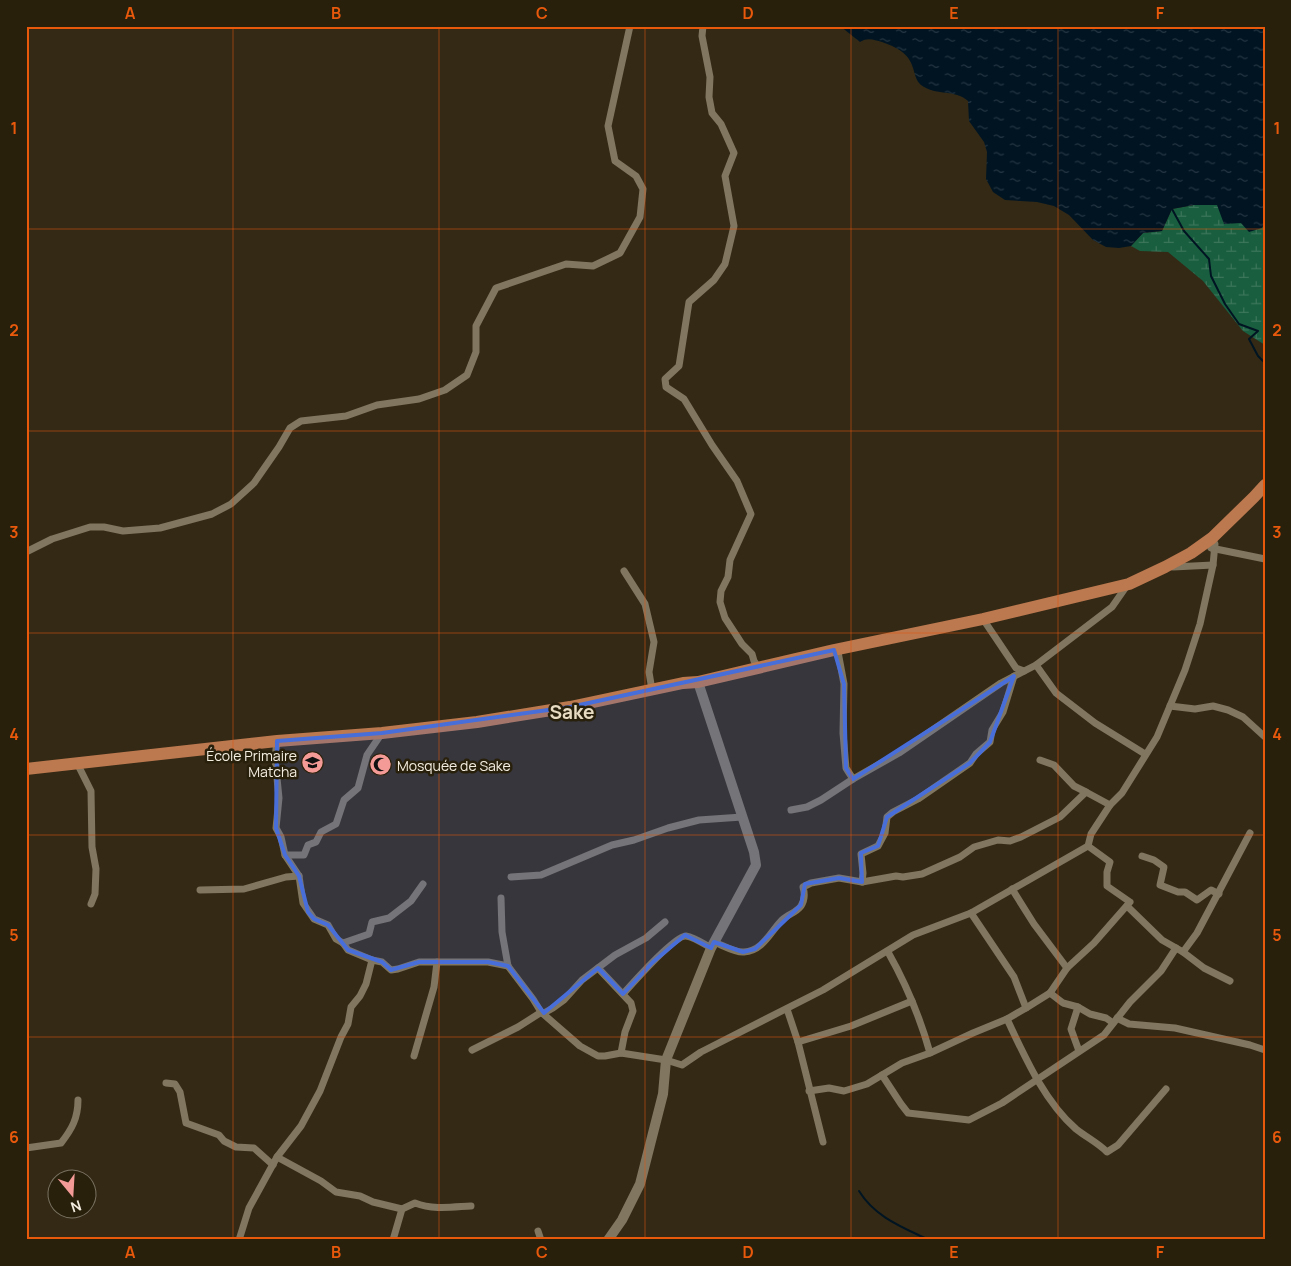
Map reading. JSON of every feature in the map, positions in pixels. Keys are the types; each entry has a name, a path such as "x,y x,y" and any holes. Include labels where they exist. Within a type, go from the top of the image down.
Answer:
{"highway":[{"path":"26,769 277,741 382,733 523,715 683,683 698,682 758,667 984,618 1129,584 1165,567 1209,544 1265,485"}],"main road":[{"path":"608,1240 622,1220 640,1184 663,1094 666,1060 713,945 756,865 754,852 698,682"}],"street":[{"path":"26,552 52,539 90,527 123,531 160,528 221,510 232,504 254,483 290,428 300,421 346,416 376,406 419,399 445,390 467,375 476,352 476,326 496,288 566,264 593,266 620,253 640,217 643,189 636,176 616,160 608,126 630,26"},
{"path":"702,26 702,36 710,77 709,97 712,112 721,124 734,153 725,176 734,226 724,264 714,280 689,302 679,366 665,379 665,384 666,387 684,399 712,446 737,481 751,514 730,560 728,578 721,591 720,602 725,618 742,644 752,654 758,667"},
{"path":"501,898 502,932 508,966 538,1008 567,1035 589,1052 605,1056 621,1053 666,1060 682,1065 701,1052 824,990 840,978 913,936 971,913 1088,846 1091,834 1110,804 1122,792 1157,736 1185,670 1200,624 1213,565 1209,544 1265,559"},
{"path":"1165,567 1213,565"},
{"path":"624,571 645,604 654,642 648,672 652,690"},
{"path":"791,810 807,808 822,800 853,779 899,753 1001,682 1036,665 1112,607 1129,584"},
{"path":"984,618 1016,668 1024,671"},
{"path":"834,650 838,652 844,684 843,733 846,768 853,779"},
{"path":"1036,665 1056,693 1095,723 1144,754"},
{"path":"862,882 861,854 878,846 884,833 887,817 918,800 970,763 976,754 990,742 992,730 1003,712 1014,676"},
{"path":"1170,706 1195,709 1213,706 1228,710 1242,716 1265,737"},
{"path":"285,855 304,855 308,846 316,842 322,832 336,824 344,800 358,788 367,755 382,733"},
{"path":"277,741 275,758 279,798 276,828 281,837 285,855 299,876 303,903 314,919 328,925 336,939 343,943 348,950 382,962 391,970 398,970 419,962 488,962 508,966"},
{"path":"1040,760 1054,765 1074,786 1110,804"},
{"path":"77,763 91,791 92,847 96,869 95,894 91,904"},
{"path":"623,994 679,938 687,936 713,945 743,952 755,949 768,938 783,918 792,915 801,906 804,899 803,887 811,883 839,878 862,882 922,874 960,857 974,847 998,840 1010,841 1021,837 1060,817 1086,792"},
{"path":"511,877 542,875 612,845 634,840 668,828 700,820 742,817"},
{"path":"882,1075 908,1113 969,1120 1002,1103 1104,1035 1130,1002 1198,933 1250,833"},
{"path":"809,1091 829,1088 844,1091 867,1084 902,1063 930,1053 1007,1019 1050,993 1067,968 1094,943 1130,902 1106,886 1110,862 1088,846"},
{"path":"1142,856 1154,860 1164,868 1160,885 1178,892 1185,892 1197,900 1211,890 1219,894"},
{"path":"200,890 244,889 286,877 299,876"},
{"path":"343,943 369,934 372,922 389,918 411,901 423,884"},
{"path":"1012,889 1034,924 1067,968"},
{"path":"1127,906 1152,931 1204,968 1230,982"},
{"path":"971,913 1014,977 1026,1008"},
{"path":"472,1050 518,1027 540,1013 544,1013 564,1000 582,980 615,955 646,938 665,922"},
{"path":"888,952 902,976 930,1053"},
{"path":"240,1240 249,1208 277,1157 301,1126 320,1091 348,1024 352,1007 366,984 372,960"},
{"path":"414,1056 434,987 437,962"},
{"path":"598,968 631,1003 633,1011 625,1032 621,1053"},
{"path":"1050,993 1063,1003 1078,1007 1090,1014 1129,1024 1175,1028 1265,1050"},
{"path":"798,1042 851,1026 912,1001"},
{"path":"1078,1007 1071,1029 1079,1051"},
{"path":"787,1009 798,1042 823,1142"},
{"path":"1007,1019 1027,1062 1055,1106 1076,1129 1107,1152 1118,1146 1166,1089"},
{"path":"166,1083 175,1084 180,1092 186,1123 219,1135 224,1141 236,1147 254,1148 273,1165"},
{"path":"26,1148 61,1143 73,1128 78,1109 78,1100"},
{"path":"277,1157 321,1181 336,1192 360,1196 373,1202 402,1209 415,1203 425,1207 441,1208 471,1206"},
{"path":"393,1240 402,1209"},
{"path":"538,1231 541,1240"}],"highlighted area":[{"path":"834,650 844,684 846,768 853,779 1014,676 990,742 970,763 887,817 878,846 861,853 862,882 839,878 805,884 801,905 755,949 743,952 714,942 711,948 685,935 653,962 623,994 598,968 544,1013 508,966 488,962 419,962 391,970 382,962 348,950 328,925 314,919 308,912 299,876 285,855 276,828 277,741 382,733 570,707"}],"green space":[{"path":"1194,205 1218,205 1241,223 1261,228 1265,222 1265,345 1243,331 1203,281 1168,252 1140,251 1131,246 1143,233 1162,231 1172,209"}],"water":[{"path":"840,26 1265,26 1265,222 1262,228 1249,232 1241,223 1224,224 1217,205 1194,205 1172,209 1162,231 1143,233 1131,246 1119,248 1106,247 1093,240 1069,215 1054,206 1037,202 1005,200 993,192 986,179 987,152 984,142 969,121 968,101 963,97 932,90 921,85 908,58 897,48 868,39 860,42"}],"waterway":[{"path":"1172,209 1184,231 1209,259 1211,276 1225,304 1239,324 1258,331 1249,339 1258,356 1265,363"},
{"path":"859,1191 865,1200 881,1215 929,1240"}],"place":[{"name":"École Primaire Matcha","path":"313,763"},
{"name":"Mosquée de Sake","path":"381,765"}],"district":[{"name":"Sake","path":"572,712"}]}
